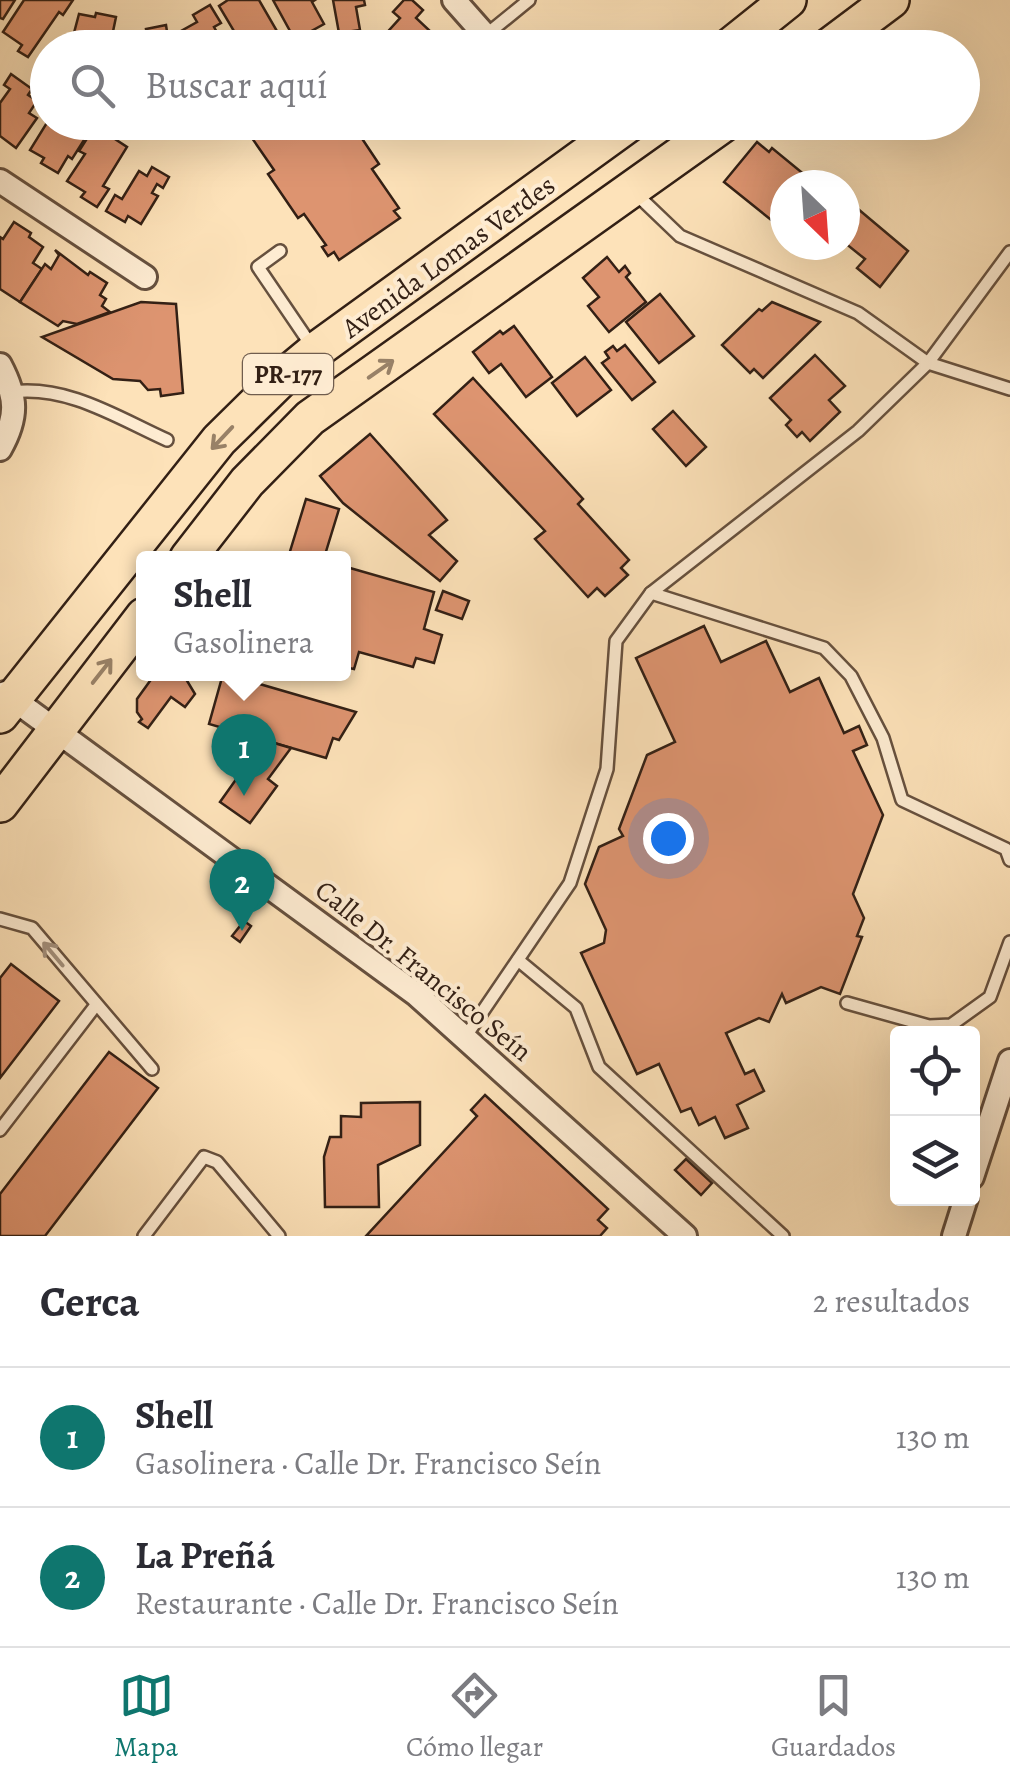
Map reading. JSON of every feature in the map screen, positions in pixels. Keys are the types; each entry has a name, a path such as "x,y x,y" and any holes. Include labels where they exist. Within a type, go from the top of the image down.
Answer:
{"main road":[{"path":"750,30 788,0"},
{"path":"851,30 892,0"},
{"name":"Avenida Lomas Verdes","path":"4,701 219,440 280,380 606,140"},
{"name":"Avenida Lomas Verdes","path":"193,551 247,482 310,418 702,140"},
{"path":"0,804 136,626"}],"street":[{"path":"454,0 470,30"},
{"path":"0,181 145,277"},
{"path":"0,364 12,392 14,420 0,449"},
{"name":"Calle Dr. Francisco Seín","path":"4,701 58,728 417,995 685,1236"},
{"path":"980,1153 1010,1062"},
{"path":"954,1236 963,1206"}],"lane":[{"path":"492,30 529,0"},
{"path":"633,191 680,236 858,313 928,363 1010,388"},
{"path":"280,251 258,266 315,351"},
{"path":"466,1036 570,883 607,769 616,640 651,593 858,430 928,363 1010,252"},
{"path":"12,392 32,390 68,395 167,440"},
{"path":"651,593 824,648 851,676 875,722 902,800 1006,849 1010,860"},
{"path":"0,919 32,928 152,1069"},
{"path":"846,1003 928,1026 952,1025 990,997 1010,942"},
{"path":"518,960 576,1008 599,1067 783,1236"},
{"path":"0,1130 96,1005"},
{"path":"144,1236 204,1157 218,1162 279,1236"}],"building":[{"path":"0,0 15,0 3,19 0,18"},
{"path":"24,0 73,0 47,30 30,30 28,57 18,51 22,45 3,32"},
{"path":"228,0 259,0 276,30 233,30 219,6"},
{"path":"273,0 315,0 312,2 324,24 313,30 290,30"},
{"path":"333,0 364,0 365,5 356,7 360,30 338,30"},
{"path":"404,0 412,0 423,10 416,18 429,30 389,30 400,18 393,12"},
{"path":"210,5 221,23 214,27 216,30 183,30 197,22 193,15"},
{"path":"96,13 116,17 113,30 75,30 79,14 95,17"},
{"path":"11,74 30,88 30,128 16,148 0,136 0,103 10,89 4,85"},
{"path":"36,140 84,140 58,173 41,163 44,158 30,150"},
{"path":"86,140 116,140 127,147 103,186 109,189 97,207 81,197 85,192 67,181 85,154 79,151"},
{"path":"253,140 363,140 379,164 372,169 399,208 394,211 400,218 339,260 334,252 328,256 322,247 326,245 304,214 298,218 268,174 274,170"},
{"path":"757,142 769,152 772,148 799,170 770,170 770,219 724,182"},
{"path":"152,167 169,177 163,188 157,184 152,193 158,196 141,224 128,216 125,222 106,211 115,195 122,199 139,171 147,176"},
{"path":"860,211 908,251 880,287 857,268 865,259 860,255"},
{"path":"14,222 43,247 33,263 42,269 20,302 0,289 0,237 3,239"},
{"path":"55,250 88,275 90,272 107,283 100,295 106,299 102,306 110,312 77,324 63,321 58,326 20,302 45,264 51,269 59,255"},
{"path":"607,257 619,272 625,266 630,273 626,277 646,302 609,332 588,306 599,297 583,278"},
{"path":"660,294 694,336 659,363 626,322"},
{"path":"141,302 176,304 183,393 161,396 160,389 148,390 140,381 113,379 42,337"},
{"path":"772,302 820,322 763,378 754,369 750,373 722,345 759,309 762,311"},
{"path":"514,326 552,377 526,397 501,364 489,373 473,352 500,331 503,334"},
{"path":"625,345 655,382 632,400 602,363 609,358 605,352 613,346 617,351"},
{"path":"815,355 845,386 829,400 840,412 810,441 802,432 797,437 786,425 791,420 770,398"},
{"path":"585,357 611,390 577,416 552,383"},
{"path":"473,378 583,499 578,504 629,560 621,568 628,575 605,596 597,588 588,597 535,539 545,531 434,414"},
{"path":"673,411 706,447 686,466 653,429"},
{"path":"370,434 447,520 429,535 457,561 440,581 343,503 320,476"},
{"path":"306,499 339,509 326,551 290,551"},
{"path":"351,568 434,592 424,629 442,635 434,663 416,658 413,667 359,652 354,669"},
{"path":"443,591 469,601 462,619 436,610"},
{"path":"704,626 721,662 766,641 790,692 819,678 844,733 859,726 867,745 853,751 883,815 853,894 864,918 857,936 862,937 840,994 821,987 786,1003 782,994 769,1022 759,1018 726,1033 745,1074 754,1070 764,1091 737,1105 748,1128 725,1138 715,1117 699,1125 691,1108 681,1112 659,1064 637,1074 581,953 604,943 606,930 585,884 599,847 623,836 619,829 647,755 675,742 636,658"},
{"path":"150,681 187,681 195,694 185,707 171,697 148,728 139,722 142,719 137,712 137,699"},
{"path":"221,681 248,681 356,712 339,740 333,738 326,758 209,724"},
{"path":"264,740 291,748 268,779 277,786 250,823 220,802"},
{"path":"244,921 251,926 240,942 232,936"},
{"path":"11,964 59,1001 0,1078 0,978"},
{"path":"109,1052 158,1088 45,1236 0,1236 0,1194"},
{"path":"485,1095 608,1209 598,1220 607,1228 600,1236 366,1236 477,1116 471,1110"},
{"path":"420,1102 420,1145 378,1165 379,1207 325,1207 324,1157 330,1137 341,1137 341,1116 361,1117 361,1103"},
{"path":"686,1159 712,1183 701,1195 675,1170"}],"place":[{"name":"Shell","path":"244,796"},
{"name":"La Preñá","path":"242,931"}]}
